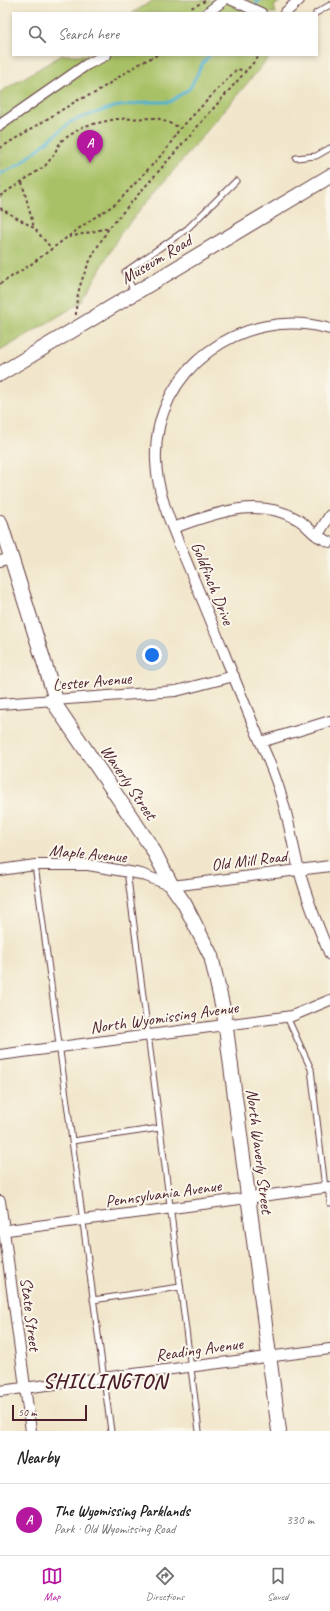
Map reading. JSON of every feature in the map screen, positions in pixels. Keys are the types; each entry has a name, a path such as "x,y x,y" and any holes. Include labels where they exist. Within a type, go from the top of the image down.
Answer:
{"street":[{"path":"209,12 230,0 259,12"},
{"path":"286,12 299,0"},
{"path":"0,125 86,65 104,56"},
{"name":"Museum Road","path":"0,374 330,176"},
{"name":"Goldfinch Drive","path":"330,329 291,323 269,325 245,330 208,352 180,381 164,411 156,449 158,484 173,528 261,742 283,803 299,871 316,923 330,955"},
{"path":"173,528 233,508 258,507 278,511 298,519 317,536 330,542"},
{"path":"317,536 330,515"},
{"name":"Waverly Street","path":"0,522 6,559 54,700 152,848 172,886"},
{"name":"Lester Avenue","path":"0,704 176,691 234,676"},
{"path":"261,742 330,721"},
{"name":"Maple Avenue","path":"0,870 35,865 88,865 141,874 172,886"},
{"name":"Old Mill Road","path":"172,886 330,866"},
{"name":"North Waverly Street","path":"172,886 199,930 210,956 219,987 226,1026 279,1431"},
{"name":"North Wyomissing Avenue","path":"0,1055 287,1017 330,1000"},
{"name":"Pennsylvania Avenue","path":"2,1230 171,1207 328,1188"},
{"name":"State Street","path":"0,1201 2,1230 31,1431"},
{"name":"Reading Avenue","path":"0,1391 330,1349"}],"lane":[{"path":"318,12 330,5"},
{"path":"296,158 316,156 330,148"},
{"path":"135,293 125,272 187,229 236,181"},
{"path":"35,865 111,1431"},
{"path":"127,871 199,1431"},
{"path":"287,1017 311,1069 330,1203"},
{"path":"72,1141 160,1128"},
{"path":"93,1300 180,1287"}],"path":[{"path":"189,12 191,8 207,0"},
{"path":"0,148 78,100 95,93 137,65 155,56"},
{"path":"76,328 75,301 100,241 109,228 259,56"},
{"path":"0,284 117,202 166,150 181,128 237,69 246,71"},
{"path":"0,196 44,166 53,156 61,140 84,126 116,119 156,118 181,128"},
{"path":"22,182 34,228"},
{"path":"0,208 34,228 52,249"},
{"path":"68,237 109,228"}],"green space":[{"path":"154,0 282,0 274,6 276,12 134,12"},
{"path":"60,56 270,56 120,234 82,302 0,351 0,92"}],"waterway":[{"path":"248,12 260,0"},
{"path":"0,174 19,165 72,121 113,107 148,102 170,102 190,88 203,63 209,56"}],"place":[{"name":"The Wyomissing Parklands","path":"90,163"}],"district":[{"name":"SHILLINGTON","path":"105,1381"}]}
